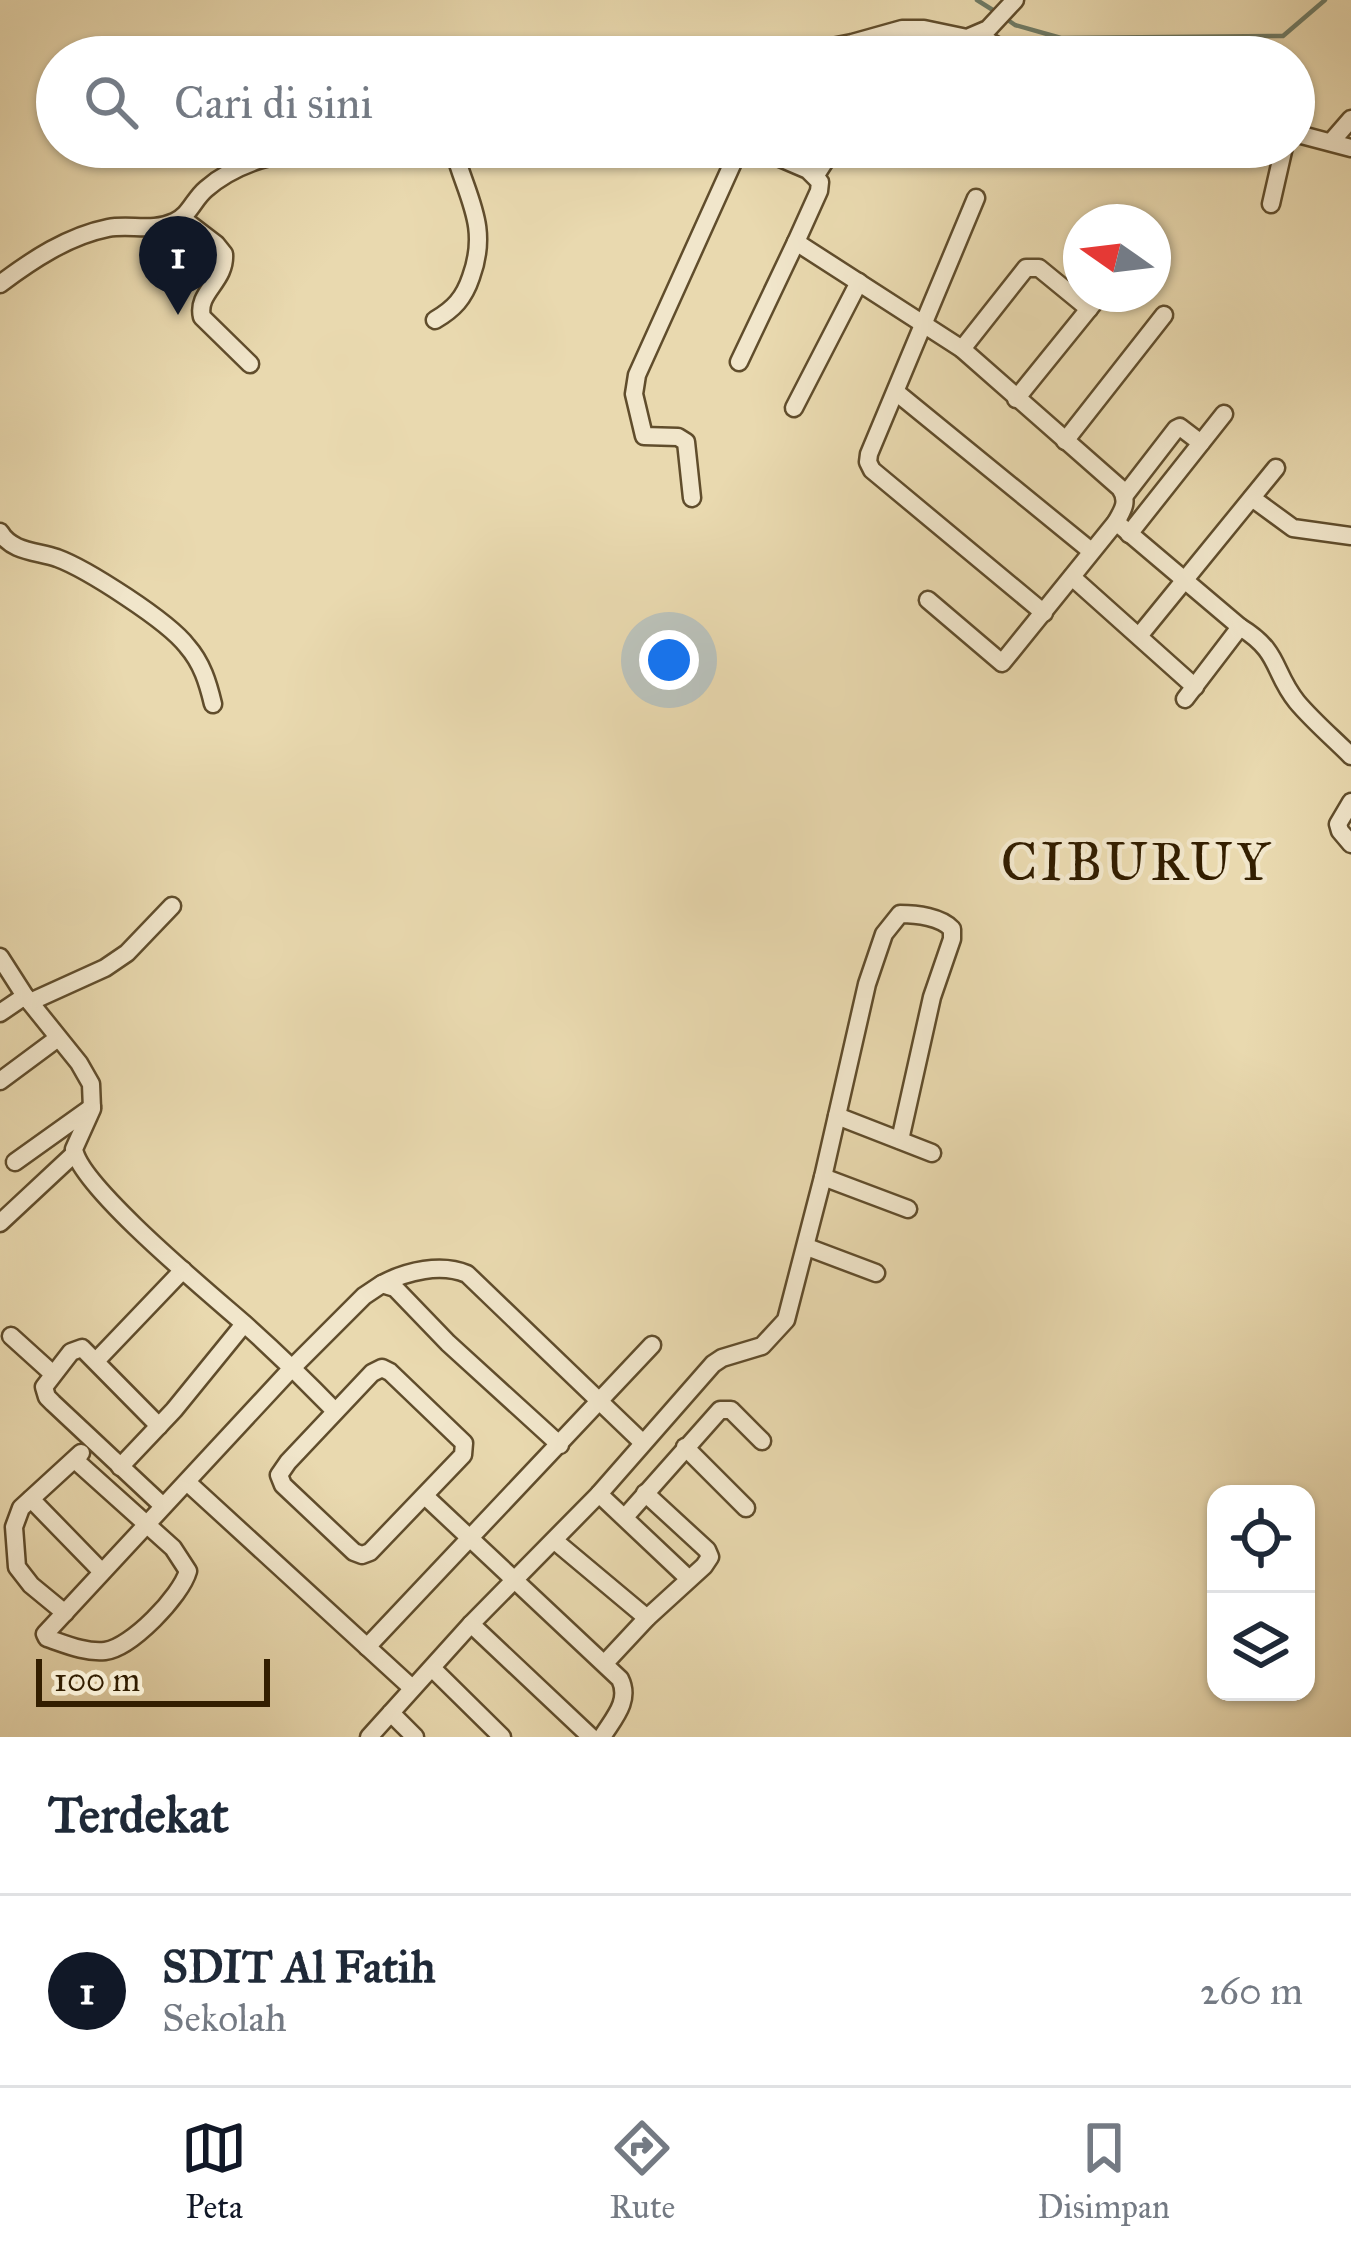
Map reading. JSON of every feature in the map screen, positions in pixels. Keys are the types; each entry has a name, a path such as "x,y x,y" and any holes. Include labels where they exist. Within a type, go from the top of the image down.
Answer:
{"street":[{"path":"962,36 982,32 1009,2"},
{"path":"886,36 902,29 924,29 953,36"},
{"path":"982,32 988,36"},
{"path":"1331,142 1351,119"},
{"path":"1315,138 1351,148"},
{"path":"0,284 40,256 96,231 160,227 182,218 205,190 241,168"},
{"path":"435,320 462,298 479,255 478,225 460,168"},
{"path":"692,498 686,442 678,437 644,436 634,385 730,168"},
{"path":"740,362 819,191 816,176 799,168"},
{"path":"816,176 821,168"},
{"path":"1271,204 1279,168"},
{"path":"976,198 868,462 1044,613"},
{"path":"182,218 224,254 222,272 201,302 202,317 250,364"},
{"path":"796,242 962,349 1125,495"},
{"path":"962,349 1022,272 1039,268 1063,286"},
{"path":"794,408 859,282"},
{"path":"1016,399 1087,312"},
{"path":"1064,441 1164,315"},
{"path":"896,392 1090,551"},
{"path":"928,600 1002,663 1090,551 1122,528 1224,414"},
{"path":"1122,528 1125,495 1176,428 1201,443"},
{"path":"1139,637 1276,467"},
{"path":"1252,498 1293,528 1351,536"},
{"path":"1122,528 1256,637 1269,650 1296,701 1351,756"},
{"path":"0,532 14,547 54,557 85,572 167,626 188,645 206,676 213,704"},
{"path":"1072,577 1139,637 1190,693 1240,627"},
{"path":"1351,802 1338,824 1351,844"},
{"path":"0,1013 105,968 127,953 172,906"},
{"path":"369,1737 599,1494 712,1364 762,1346 778,1331 792,1306 867,983 884,934 900,914 946,922 952,939 932,997 900,1140"},
{"path":"0,957 87,1075 93,1093 74,1154 0,1223"},
{"path":"0,1081 58,1038"},
{"path":"15,1162 92,1107"},
{"path":"836,1116 932,1153"},
{"path":"74,1154 94,1183 335,1411"},
{"path":"824,1177 908,1209"},
{"path":"806,1247 876,1273"},
{"path":"75,1460 145,1524 173,1548 185,1564 186,1579 172,1598 132,1637 110,1651 85,1650 46,1637 145,1524 292,1368 364,1296 395,1277 447,1268 467,1274 643,1443"},
{"path":"96,1360 183,1270"},
{"path":"382,1284 395,1288 560,1445"},
{"path":"120,1467 244,1324"},
{"path":"11,1336 53,1374"},
{"path":"367,1647 652,1345"},
{"path":"159,1426 86,1350 71,1352 44,1387 47,1396 163,1506"},
{"path":"382,1368 433,1410 466,1448 365,1555 354,1552 280,1482 280,1473 335,1411 372,1372 382,1368"},
{"path":"625,1517 724,1408 762,1441"},
{"path":"65,1613 17,1567 14,1527 21,1508 92,1441"},
{"path":"685,1447 746,1508"},
{"path":"187,1482 412,1688"},
{"path":"605,1663 710,1554 645,1493"},
{"path":"599,1494 689,1579"},
{"path":"425,1496 620,1679 625,1691 602,1737"},
{"path":"31,1499 102,1572"},
{"path":"555,1541 646,1618"},
{"path":"471,1624 591,1737"},
{"path":"432,1668 502,1737"},
{"path":"391,1713 415,1737"}],"waterway":[{"path":"977,0 996,12"},
{"path":"1283,36 1325,0"},
{"path":"1005,18 1054,36"}],"place":[{"name":"SDIT Al Fatih","path":"178,315"}],"district":[{"name":"CIBURUY","path":"1137,861"}]}
